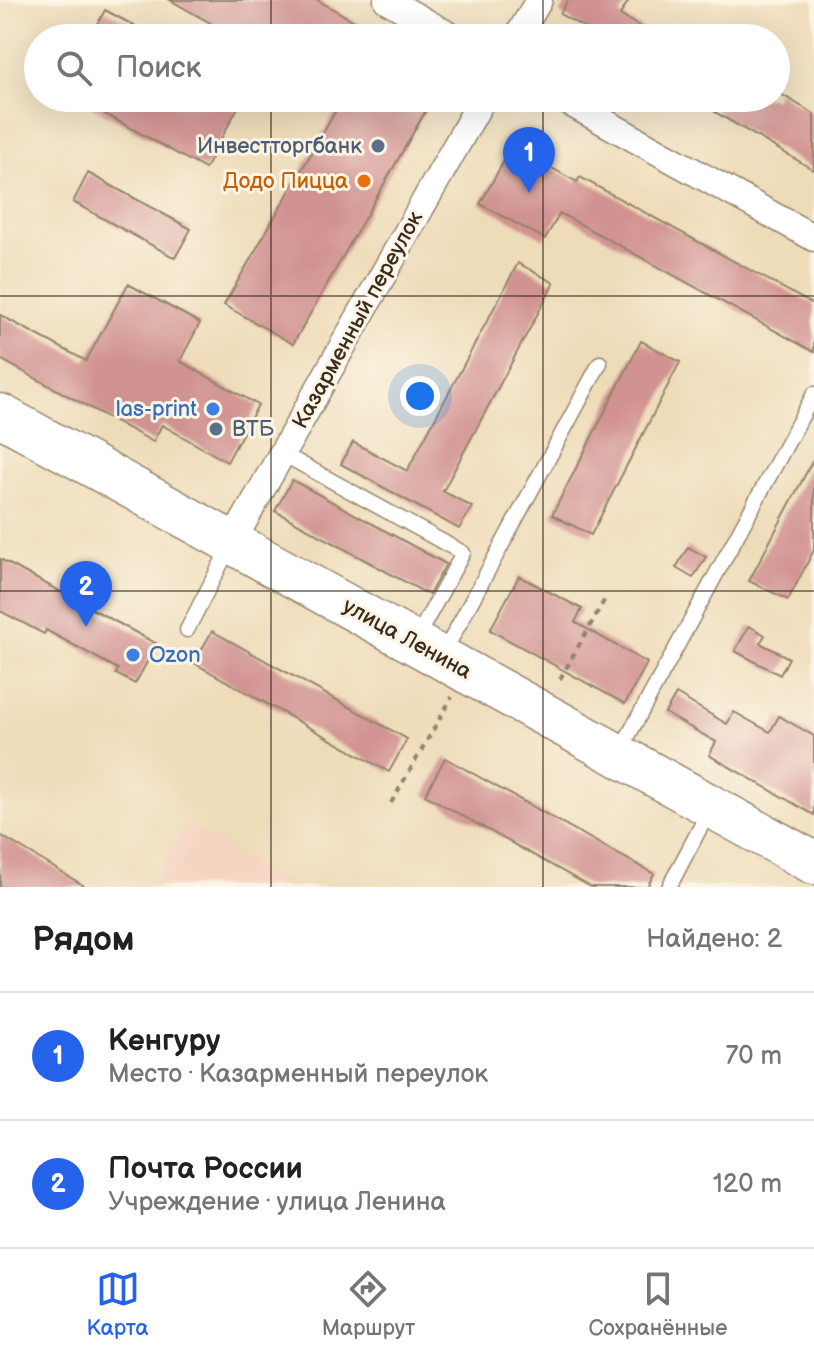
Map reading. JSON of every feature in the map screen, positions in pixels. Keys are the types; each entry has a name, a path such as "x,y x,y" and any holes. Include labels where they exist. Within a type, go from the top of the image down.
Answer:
{"main road":[{"name":"улица Ленина","path":"0,415 232,542 436,665 618,755 814,863"}],"street":[{"path":"387,0 429,24"},
{"path":"525,24 539,0"},
{"name":"Казарменный переулок","path":"232,542 475,112"},
{"path":"586,112 814,238"}],"lane":[{"path":"436,665 600,363"},
{"path":"618,755 814,394"},
{"path":"283,454 463,553 436,665"},
{"path":"187,630 232,542"},
{"path":"669,887 711,807"}],"path":[{"path":"560,679 605,599"},
{"path":"391,803 436,665"}],"shaded area":[{"path":"186,824 293,887 150,887"}],"building":[{"path":"170,0 317,0 359,24 212,24"},
{"path":"568,0 629,0 620,15 635,24 578,24 560,14"},
{"path":"105,10 131,24 98,24"},
{"path":"790,99 814,114 814,170 715,112 790,112"},
{"path":"101,112 236,112 205,169"},
{"path":"335,112 425,112 293,344 224,305"},
{"path":"512,146 577,182 580,177 814,305 814,352 560,213 545,239 480,204"},
{"path":"88,173 191,229 175,258 73,202"},
{"path":"518,263 554,283 443,491 472,507 459,529 341,464 353,442 407,471"},
{"path":"128,284 200,323 180,361 258,405 227,462 162,425 153,442 0,359 0,315 86,361"},
{"path":"641,341 680,362 591,535 552,515"},
{"path":"814,458 814,550 788,600 749,581"},
{"path":"292,480 446,564 429,595 275,511"},
{"path":"688,547 706,557 693,578 676,568"},
{"path":"0,559 157,644 135,684 116,674 118,669 46,630 44,634 0,611"},
{"path":"519,576 582,609 575,622 647,663 625,704 490,630"},
{"path":"749,626 765,635 760,643 789,658 780,675 735,651"},
{"path":"212,631 407,739 389,772 194,663"},
{"path":"676,694 727,724 734,712 770,732 779,716 814,736 814,815 709,755 716,742 665,713"},
{"path":"445,758 654,874 647,887 591,887 425,795"},
{"path":"0,835 86,887 0,887"}],"place":[{"name":"Инвестторгбанк","path":"378,146"},
{"name":"Додо Пицца","path":"364,181"},
{"name":"Кенгуру","path":"529,193"},
{"name":"las-print","path":"213,409"},
{"name":"ВТБ","path":"216,429"},
{"name":"Почта России","path":"86,627"},
{"name":"Ozon","path":"133,655"}]}
